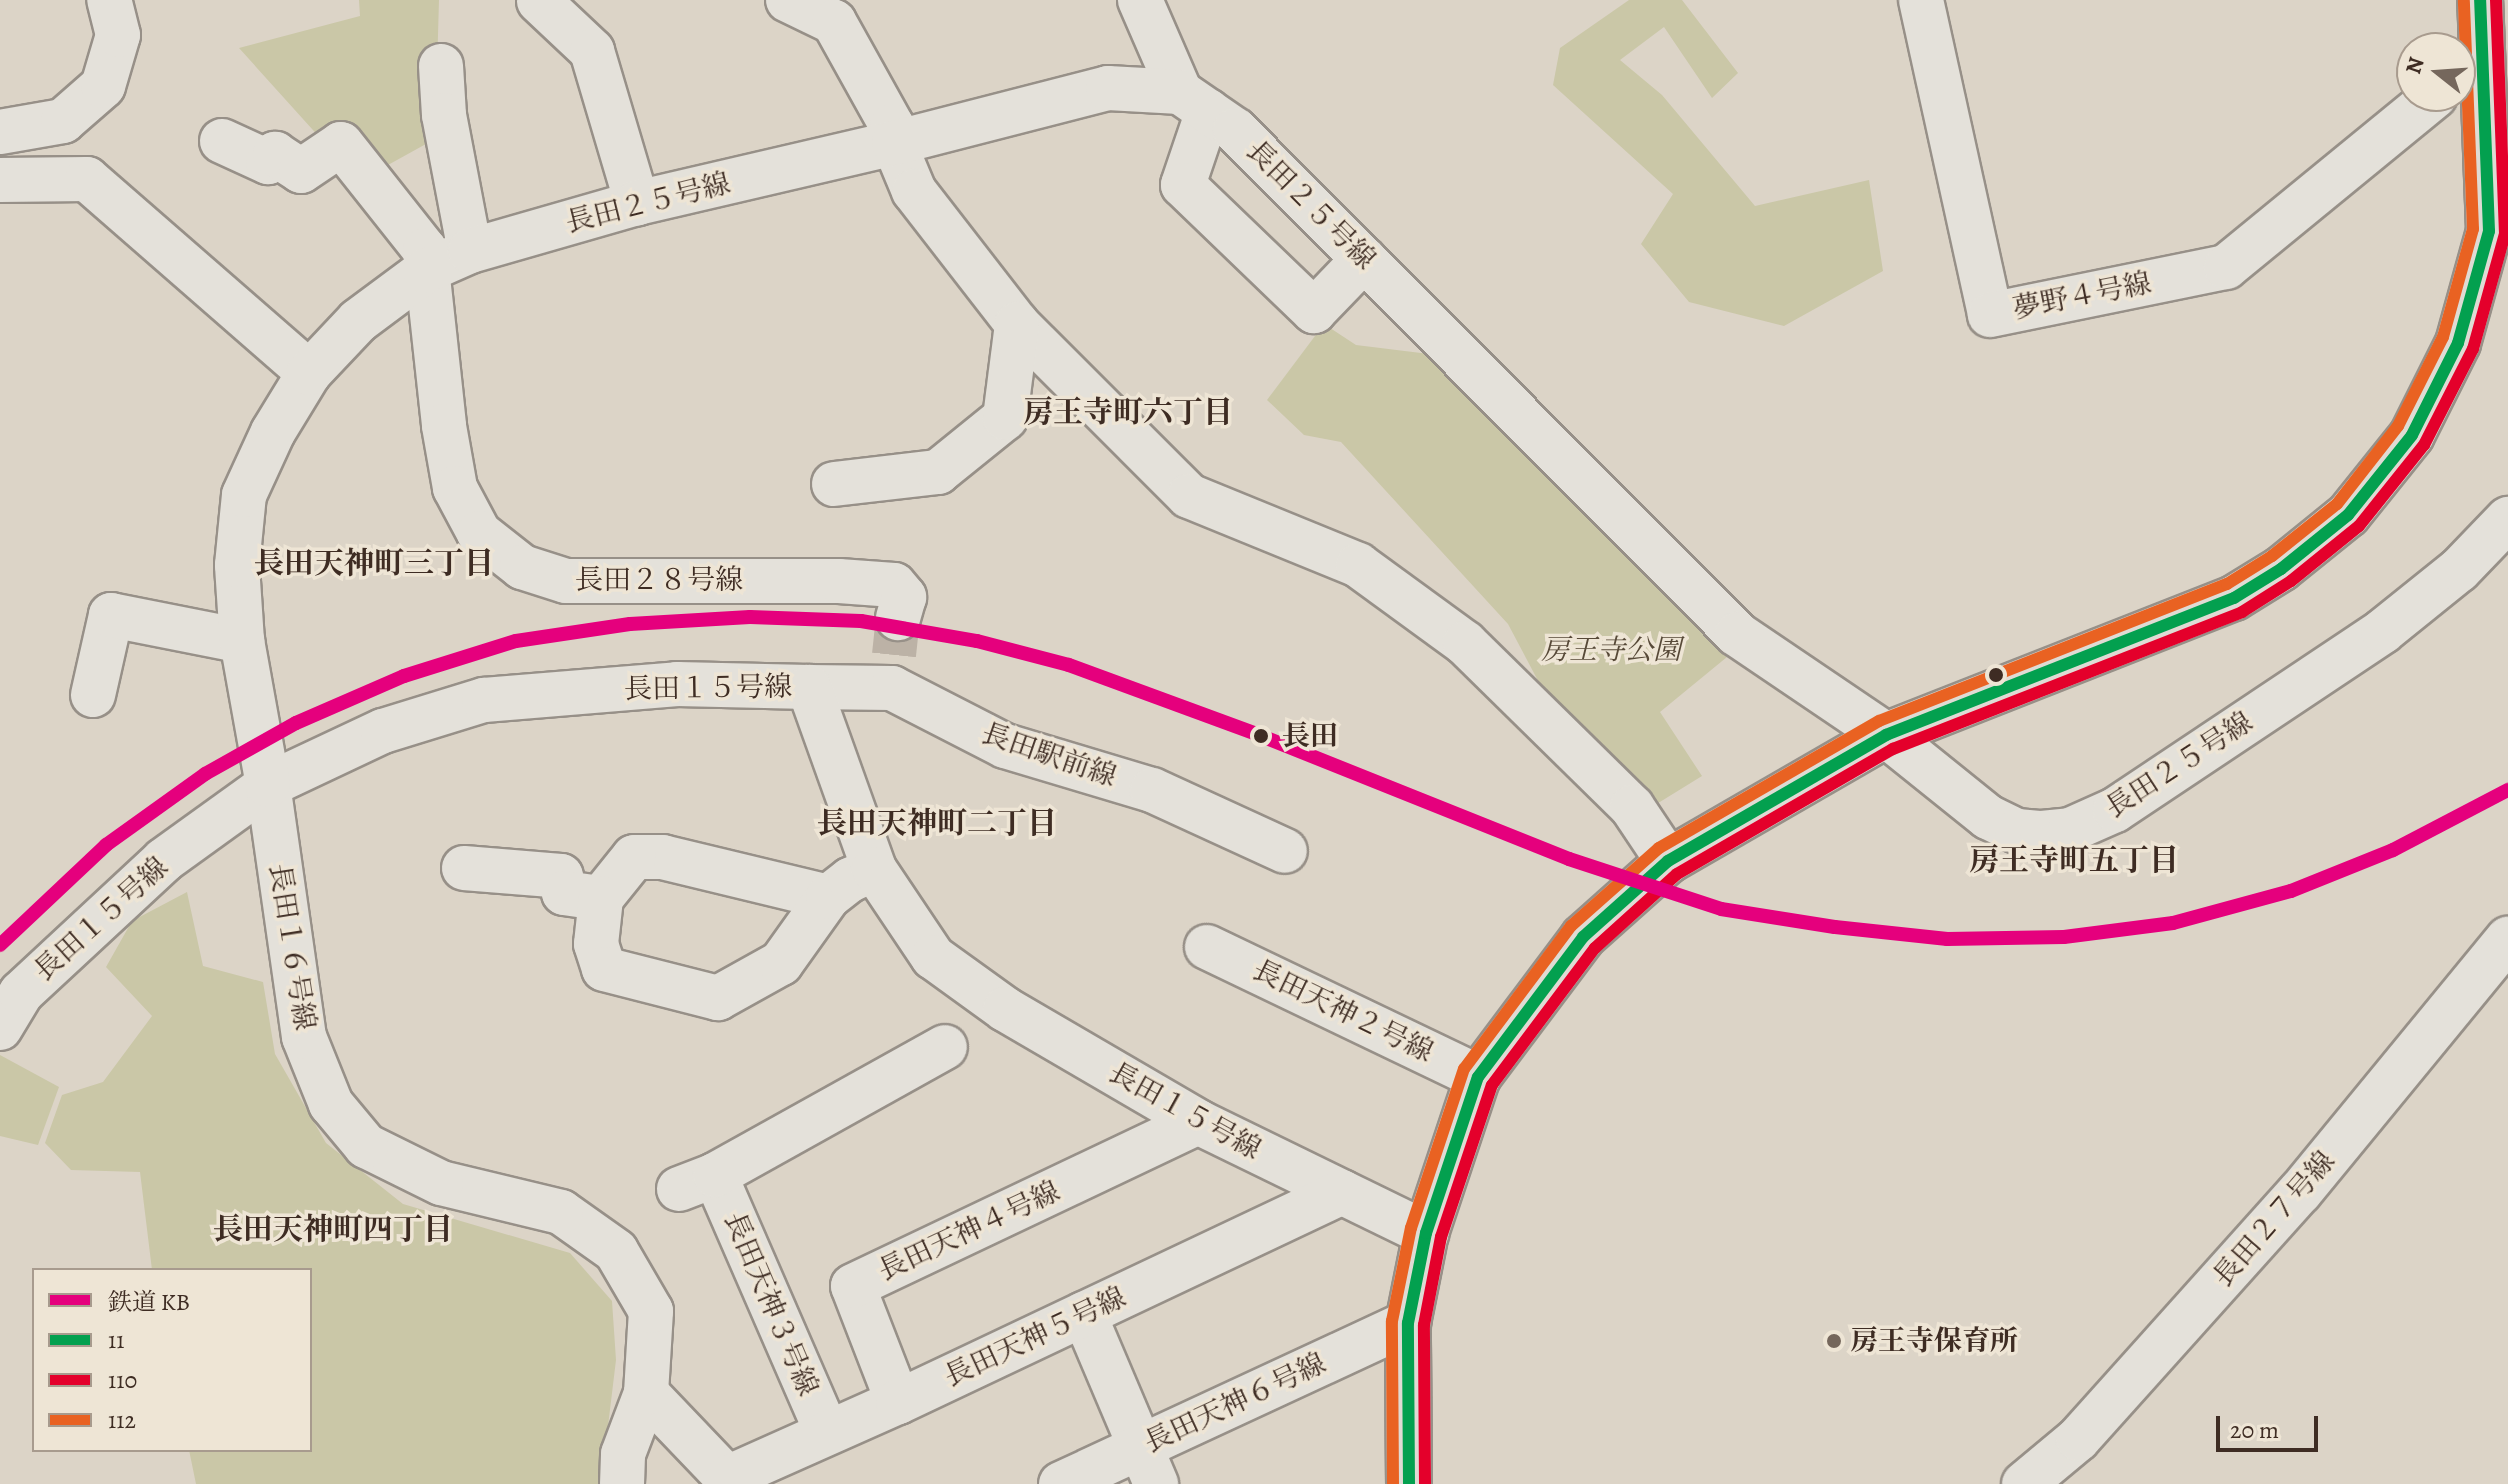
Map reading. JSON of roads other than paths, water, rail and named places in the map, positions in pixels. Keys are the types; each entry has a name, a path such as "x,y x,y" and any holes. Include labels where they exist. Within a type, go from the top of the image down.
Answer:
{"main road":[{"path":"2476,32 2480,0"},
{"path":"1409,1484 1408,1323 1426,1233 1478,1077 1583,937 1668,861 1886,735 2234,598 2281,569 2348,515 2412,435 2458,343 2489,231 2476,112"}],"street":[{"path":"0,132 63,121 103,86 118,35 109,0"},
{"path":"788,0 834,22 892,126 894,143 914,191 1017,324 1189,496 1358,565 1465,643 1632,807 1668,861"},
{"path":"1140,0 1194,101 1183,185 1314,311 1364,259"},
{"name":"夢野４号線","path":"1921,0 1990,315 2226,267 2415,112"},
{"path":"539,1 592,51 637,203"},
{"path":"441,66 444,115 470,251"},
{"name":"長田２５号線","path":"268,785 242,641 237,565 244,495 273,432 309,373 358,321 425,271 470,251 637,203 894,143 1108,88 1194,101 1235,130 1737,634 1886,735 1988,817 2017,831 2042,833 2070,830 2115,810 2383,631 2459,570 2508,519"},
{"path":"222,141 268,162 275,154 301,171 341,144 425,250 425,271"},
{"path":"0,180 87,179 309,373"},
{"name":"長田２８号線","path":"425,271 455,488 479,533 522,567 566,581 839,581 894,585 904,597 895,653"},
{"path":"834,484 938,472 1005,418 1017,324"},
{"path":"93,695 111,615 242,641"},
{"name":"長田駅前線","path":"809,687 895,653 1005,746 1152,790 1285,851"},
{"name":"長田１５号線","path":"0,1028 21,993 164,860 268,785 383,731 484,700 677,684 809,687 874,869 933,957 1005,1009 1198,1122 1426,1233"},
{"name":"長田１６号線","path":"268,785 304,1037 331,1104 366,1146 441,1183 561,1212 616,1251 651,1311 646,1393 623,1454 622,1484"},
{"path":"828,897 663,857 634,857 601,898 596,944 604,969 718,998 781,963 828,897 850,880 874,869"},
{"path":"464,868 561,876 564,893 601,898"},
{"name":"長田２７号線","path":"2024,1484 2078,1439 2300,1192 2508,939"},
{"name":"長田天神２号線","path":"1207,947 1478,1077"},
{"name":"長田天神３号線","path":"827,1432 697,1182 945,1047"},
{"name":"長田天神４号線","path":"898,1402 853,1286 1198,1122"},
{"name":"長田天神５号線","path":"730,1481 827,1432 898,1402 1342,1192"},
{"path":"1084,1314 1148,1466"},
{"name":"長田天神６号線","path":"1061,1484 1148,1466 1408,1323"},
{"path":"646,1393 730,1481"}],"tunnel":[{"path":"894,655 898,618"}],"rail line":[{"name":"KB","path":"0,945 106,845 205,774 296,723 404,676 516,641 630,624 750,617 861,621 977,641 1069,665 1259,735 1569,859 1721,909 1835,927 1947,939 2064,937 2173,923 2291,891 2393,850 2508,790"}],"place":[{"name":"長田","path":"1261,736"},
{"name":"房王寺保育所","path":"1834,1341"}],"district":[{"name":"房王寺町六丁目","path":"1128,412"},
{"name":"長田天神町三丁目","path":"374,563"},
{"name":"長田天神町二丁目","path":"937,823"},
{"name":"房王寺町五丁目","path":"2074,860"},
{"name":"長田天神町四丁目","path":"333,1229"}],"park label":[{"name":"房王寺公園","path":"1611,650"}]}
